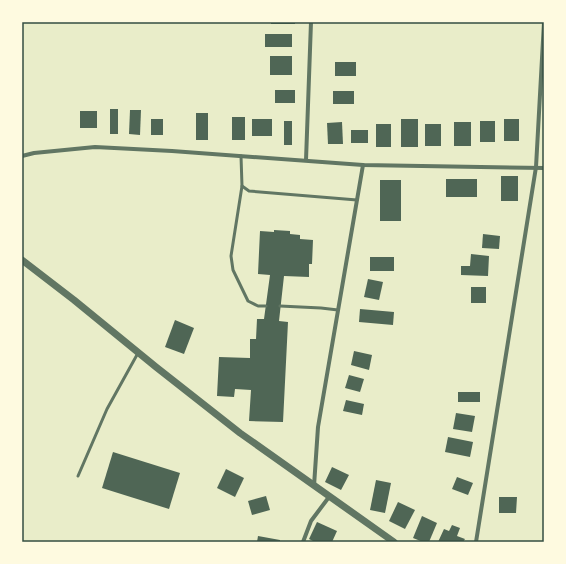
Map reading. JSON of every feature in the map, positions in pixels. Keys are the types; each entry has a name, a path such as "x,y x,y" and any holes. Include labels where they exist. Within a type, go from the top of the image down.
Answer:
{"street":[{"path":"306,160 311,22"},
{"path":"476,542 536,167 544,22"},
{"path":"22,156 34,153 95,147 172,150 363,165 544,168"},
{"path":"314,486 318,426 363,165"},
{"path":"22,260 240,433 394,542"},
{"path":"303,542 311,521 329,497"}],"lane":[{"path":"241,156 242,186 231,256 233,270 248,301 258,306 266,306"},
{"path":"242,186 249,191 357,200"},
{"path":"280,306 338,310"},
{"path":"78,476 107,409 138,353"}],"building":[{"path":"271,22 295,22 295,24 271,24"},
{"path":"265,34 292,34 292,47 265,47"},
{"path":"270,56 292,56 292,75 270,75"},
{"path":"335,62 356,62 356,76 335,76"},
{"path":"275,90 295,90 295,103 275,103"},
{"path":"333,91 354,91 354,104 333,104"},
{"path":"110,109 118,109 118,134 110,134"},
{"path":"130,110 141,110 140,135 129,134"},
{"path":"80,111 97,111 97,128 80,128"},
{"path":"196,113 208,113 208,140 196,140"},
{"path":"232,117 245,117 245,140 232,140"},
{"path":"151,119 163,119 163,135 151,135"},
{"path":"252,119 272,119 272,136 252,136"},
{"path":"401,119 418,119 418,147 401,147"},
{"path":"504,119 519,119 519,141 504,141"},
{"path":"284,121 292,121 292,145 284,145"},
{"path":"480,121 495,121 495,142 480,142"},
{"path":"342,122 343,144 328,144 327,123"},
{"path":"454,122 471,122 471,146 454,146"},
{"path":"376,124 391,124 391,147 376,147"},
{"path":"425,124 441,124 441,146 425,146"},
{"path":"351,130 368,130 368,143 351,143"},
{"path":"501,176 518,176 518,201 501,201"},
{"path":"446,179 477,179 477,197 446,197"},
{"path":"380,180 401,180 401,221 380,221"},
{"path":"274,230 290,231 290,234 300,235 300,239 313,240 312,264 309,264 309,277 284,276 279,321 288,322 283,422 249,421 251,390 235,389 234,397 217,396 219,357 250,358 250,339 256,339 257,319 264,319 270,275 258,274 260,231 274,232"},
{"path":"483,234 500,236 499,249 482,248"},
{"path":"471,254 489,256 488,276 461,275 461,266 470,266"},
{"path":"370,257 394,257 394,271 370,271"},
{"path":"368,279 383,282 379,300 364,297"},
{"path":"471,287 486,287 486,303 471,303"},
{"path":"360,309 394,312 393,325 359,322"},
{"path":"175,320 194,328 184,354 165,347"},
{"path":"354,351 372,355 369,370 351,365"},
{"path":"349,375 364,379 360,392 345,388"},
{"path":"458,392 480,392 480,402 458,402"},
{"path":"346,400 364,404 362,415 343,411"},
{"path":"456,413 475,416 472,432 453,429"},
{"path":"448,437 473,442 470,457 445,452"},
{"path":"113,452 180,473 169,509 102,488"},
{"path":"332,467 349,475 341,490 325,482"},
{"path":"226,469 244,478 235,497 217,488"},
{"path":"457,477 473,483 468,495 452,489"},
{"path":"376,480 391,483 385,513 370,510"},
{"path":"266,496 270,510 252,515 248,501"},
{"path":"499,497 517,497 516,513 499,513"},
{"path":"398,502 415,510 405,529 389,521"},
{"path":"422,516 437,523 429,542 423,542 413,538"},
{"path":"317,522 337,531 332,542 315,542 309,539"},
{"path":"452,525 460,528 457,536 465,539 463,542 438,542 444,529 449,531"},
{"path":"258,536 280,540 280,542 257,542"}]}
